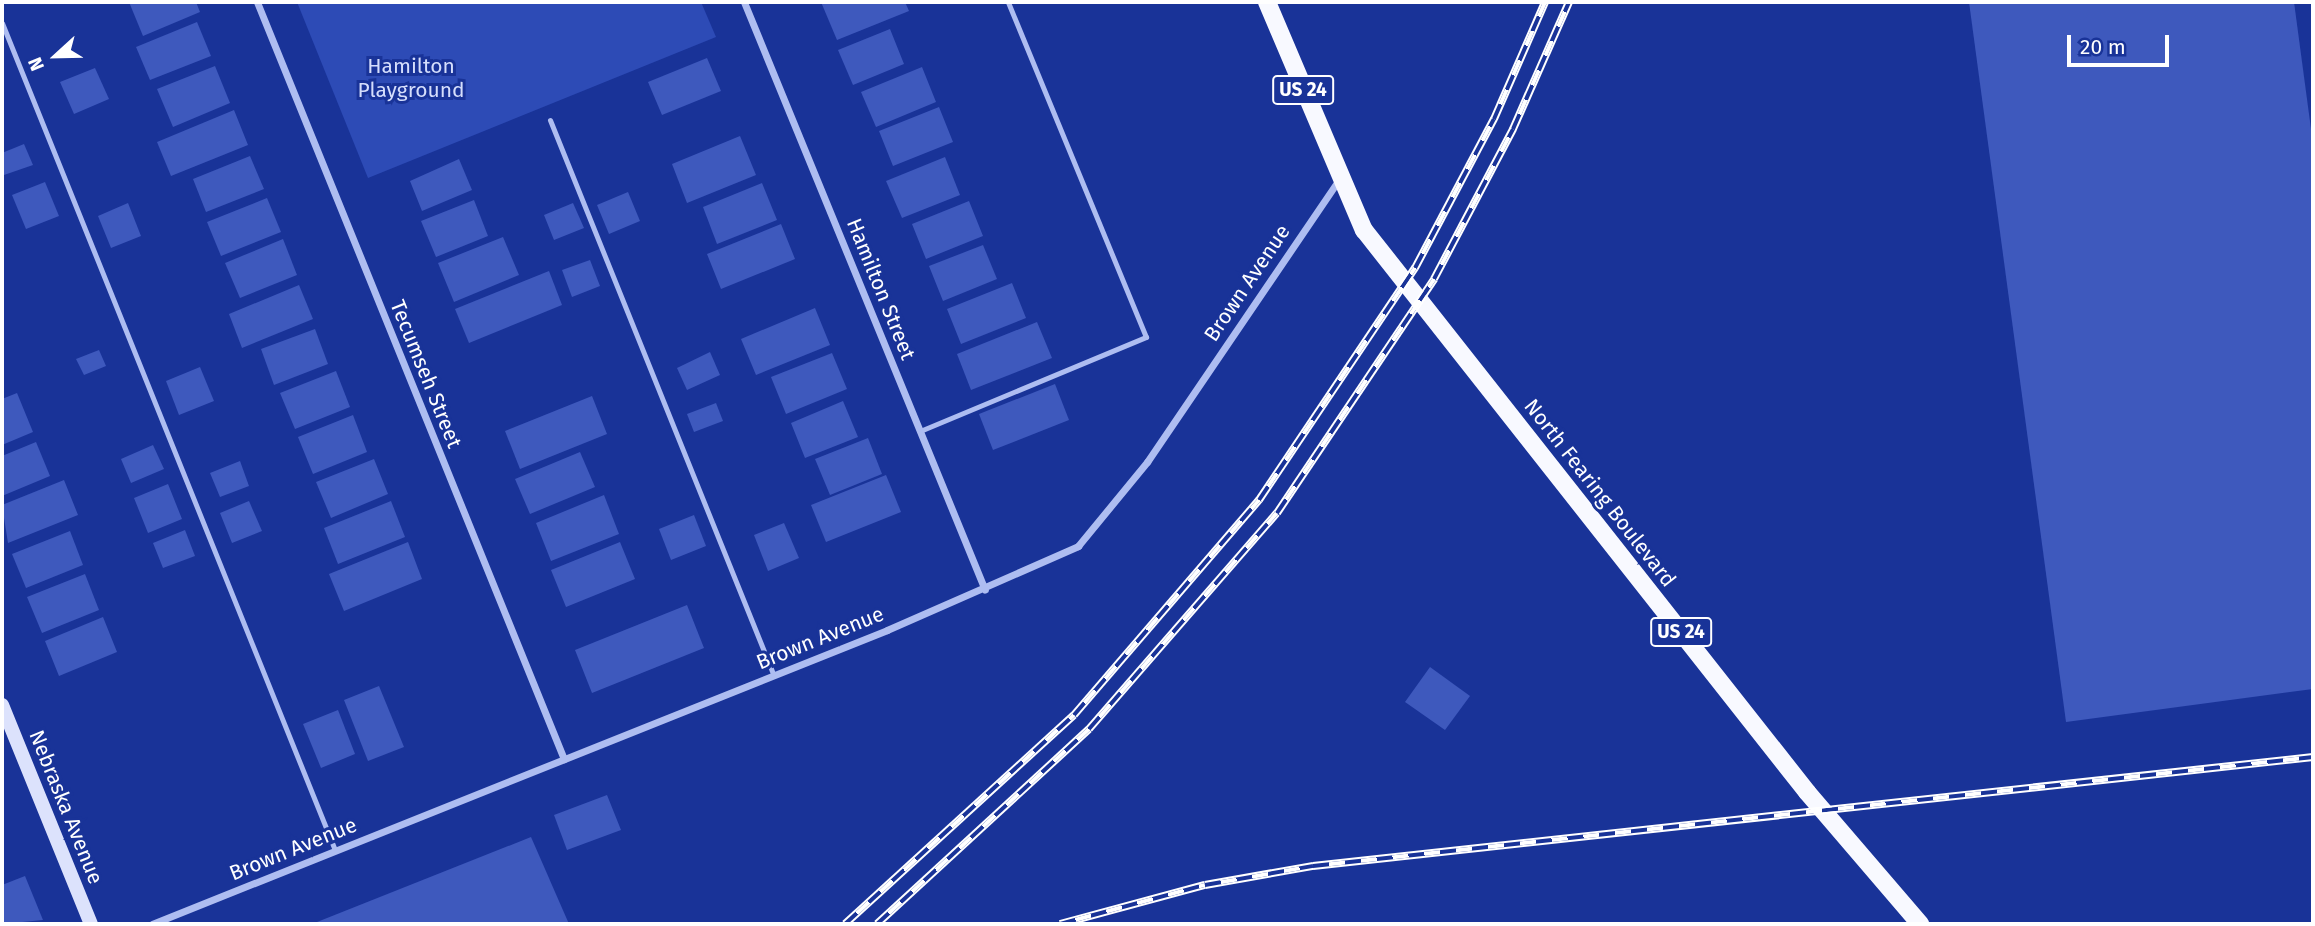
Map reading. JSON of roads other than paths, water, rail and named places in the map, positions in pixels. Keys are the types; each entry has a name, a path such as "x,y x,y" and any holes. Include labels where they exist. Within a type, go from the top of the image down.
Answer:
{"main road":[{"name":"US 24","path":"1267,2 1339,178"},
{"name":"North Fearing Boulevard","path":"1339,178 1364,230 1407,286 1807,792 1920,924"}],"street":[{"name":"Tecumseh Street","path":"257,2 564,759"},
{"name":"Hamilton Street","path":"744,2 985,590"},
{"name":"Brown Avenue","path":"152,924 1048,564 1091,536 1339,178"},
{"name":"Nebraska Avenue","path":"2,705 91,924"}],"lane":[{"path":"920,430 1146,337 1008,2"},
{"path":"2,23 335,850"},
{"path":"550,120 774,676"}],"railway":[{"path":"845,924 1074,715 1259,500 1415,268 1494,119 1545,2"},
{"path":"877,924 1089,729 1277,513 1434,279 1513,129 1569,2"},
{"path":"1060,924 1205,885 1313,866 2313,757"}],"park label":[{"name":"Hamilton Playground","path":"411,78"}]}
